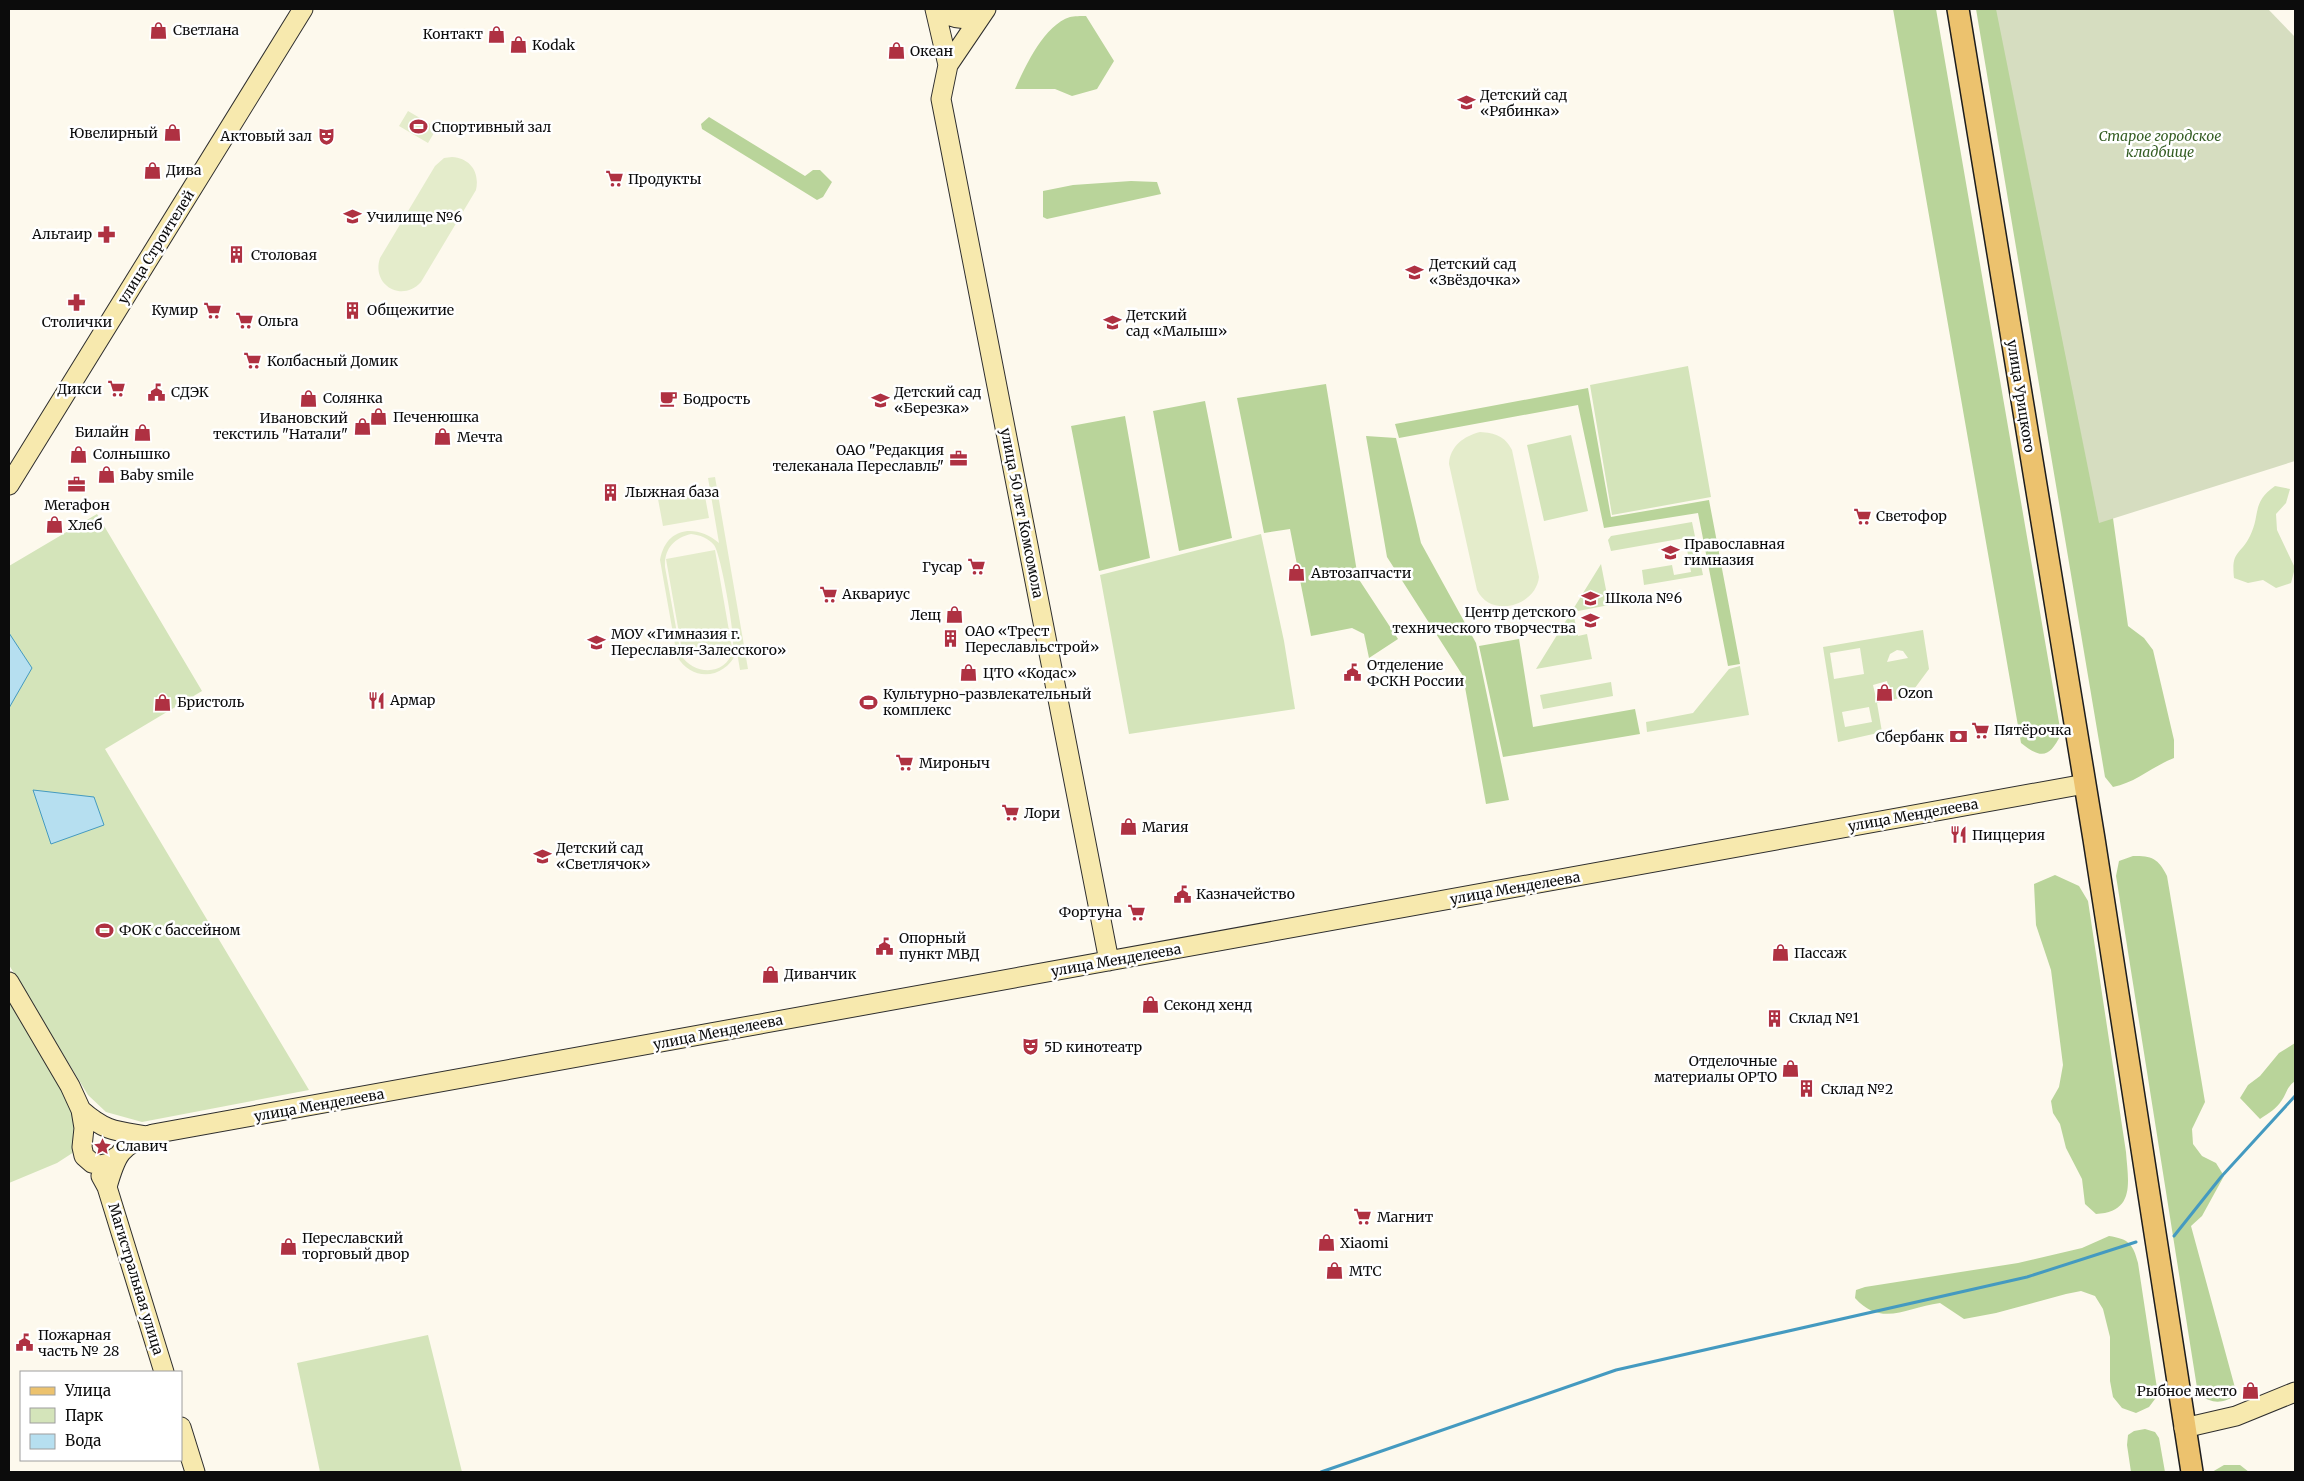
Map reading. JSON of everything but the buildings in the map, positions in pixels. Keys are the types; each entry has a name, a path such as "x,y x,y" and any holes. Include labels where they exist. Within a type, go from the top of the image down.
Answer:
{"main road":[{"name":"улица Строителей","path":"9,485 304,9"},
{"path":"935,9 948,64"},
{"path":"940,9 955,18 966,19 977,16 986,9"},
{"path":"948,64 986,9"},
{"name":"улица Урицкого","path":"1958,9 2085,784 2192,1472"},
{"name":"улица 50 лет Комсомола","path":"948,64 941,99 1109,961"},
{"name":"улица Менделеева","path":"147,1136 815,1013 2085,784"},
{"path":"9,982 70,1086 81,1110 84,1128 83,1154 94,1164 105,1165 127,1146 147,1136"},
{"path":"81,1110 108,1129 118,1140 117,1156 107,1187"},
{"path":"83,1140 92,1130 108,1129 147,1136"},
{"name":"Магистральная улица","path":"94,1164 107,1187 164,1371"},
{"path":"2184,1428 2236,1416 2295,1392"},
{"path":"182,1430 195,1472"}],"green space":[{"path":"1893,9 1936,9 2061,734 2053,748 2045,754 2035,752 2021,743"},
{"path":"1976,9 2249,9 2112,511 2128,626 2144,638 2153,650 2174,740 2174,758 2129,782 2113,787 2105,777"},
{"name":"Старое городское кладбище","path":"1996,9 2268,9 2295,37 2295,461 2099,523"},
{"path":"1086,16 1114,61 1097,89 1072,96 1055,89 1015,89 1036,48 1044,37 1061,21 1070,17"},
{"name":"Спортивный зал","path":"408,111 437,128 428,143 399,126"},
{"path":"709,117 805,176 813,170 820,170 832,182 823,197 817,200 702,129 701,124"},
{"path":"452,157 464,160 472,167 476,177 476,190 421,282 405,291 397,291 390,288 380,276 378,268 380,258 435,166 444,158"},
{"path":"1131,181 1157,182 1161,194 1047,219 1043,217 1043,191 1073,185"},
{"path":"1688,366 1711,497 1612,515 1590,385"},
{"path":"1326,384 1358,578 1398,639 1369,658 1364,634 1352,628 1311,636 1290,529 1264,533 1237,398"},
{"path":"1588,388 1611,517 1709,500 1740,664 1728,666 1698,513 1604,528 1578,405 1399,438 1395,424"},
{"path":"1205,401 1232,538 1179,551 1153,411"},
{"path":"1125,416 1150,558 1099,571 1071,426"},
{"path":"1480,432 1490,433 1503,438 1512,450 1539,577 1536,587 1530,595 1522,602 1512,605 1492,604 1484,599 1477,590 1449,464 1455,447 1463,439"},
{"path":"1571,435 1588,511 1544,521 1527,445"},
{"path":"1366,436 1396,438 1421,543 1476,643 1509,800 1486,804 1463,676 1387,557"},
{"path":"715,477 748,669 740,670 737,652 725,668 717,672 699,674 683,665 677,656 660,560 663,549 669,540 684,532 701,533 719,543 708,478","holes":["691,534 704,537 714,545 724,579 730,614 733,650 724,665 717,669 709,670 693,666 686,662 681,655 665,561 671,545 680,538"]},
{"path":"2275,486 2290,489 2286,503 2276,514 2277,530 2295,568 2291,583 2276,588 2263,580 2248,583 2234,578 2233,569 2237,554 2250,536 2259,503 2267,492"},
{"path":"704,491 709,518 663,526 658,499"},
{"path":"97,514 202,691 105,749 309,1090 142,1122 106,1112 88,1095 9,965 9,566"},
{"path":"1692,522 1703,575 1644,585 1642,570 1672,565 1674,575 1691,572 1685,538 1611,551 1608,540 1611,536"},
{"path":"1261,534 1284,641 1295,709 1129,734 1100,575"},
{"path":"715,550 732,648 683,656 666,559"},
{"path":"1601,564 1609,605 1573,612 1578,636 1587,634 1592,659 1536,669"},
{"path":"1923,630 1929,669 1909,696 1877,703 1882,732 1838,742 1823,647","holes":["1860,648 1864,674 1834,679 1830,653","1897,650 1903,651 1908,658 1887,662 1890,654","1887,681 1891,699 1877,702 1873,685","1869,707 1872,722 1845,727 1842,712"]},
{"path":"1519,639 1533,727 1635,709 1640,734 1503,757 1479,646"},
{"path":"1740,666 1749,715 1647,732 1646,722 1693,713 1729,669"},
{"path":"1611,682 1613,696 1543,709 1540,695"},
{"path":"2133,856 2154,859 2161,865 2167,876 2205,1102 2192,1129 2193,1144 2202,1156 2216,1163 2224,1176 2202,1216 2191,1226 2237,1395 2217,1402 2208,1400 2198,1394 2116,876 2119,861"},
{"path":"2055,875 2079,886 2088,901 2126,1152 2128,1184 2124,1201 2118,1208 2096,1214 2085,1204 2082,1179 2066,1148 2060,1124 2053,1113 2051,1101 2059,1087 2063,1065 2051,970 2036,925 2034,884"},
{"path":"9,997 76,1107 74,1152 57,1163 9,1183"},
{"path":"2295,1043 2295,1081 2277,1106 2260,1119 2240,1098 2248,1085 2260,1076 2279,1053"},
{"path":"2109,1236 2129,1243 2132,1246 2138,1263 2158,1395 2149,1407 2136,1413 2122,1408 2113,1397 2110,1381 2110,1337 2103,1309 2095,1296 2081,1291 1996,1313 1964,1319 1940,1303 1885,1314 1865,1307 1855,1298 1856,1290 1865,1287 2018,1263 2082,1248"},
{"path":"428,1335 462,1472 320,1472 297,1363"},
{"path":"2145,1429 2155,1432 2159,1438 2165,1472 2131,1472 2127,1445 2128,1435 2134,1431"},
{"path":"2224,1465 2240,1465 2249,1472 2212,1472"}],"water":[{"path":"9,633 32,668 9,708"},
{"path":"33,790 94,797 104,825 51,844"}],"waterway":[{"path":"2174,1236 2221,1177 2295,1096"},
{"path":"1321,1472 1616,1370 2027,1277 2136,1242"}],"place":[{"name":"Светлана","path":"159,30"},
{"name":"Контакт","path":"497,34"},
{"name":"Kodak","path":"518,45"},
{"name":"Океан","path":"896,51"},
{"name":"Детский сад «Рябинка»","path":"1466,103"},
{"name":"Спортивный зал","path":"418,127"},
{"name":"Ювелирный","path":"172,133"},
{"name":"Актовый зал","path":"326,136"},
{"name":"Дива","path":"152,170"},
{"name":"Продукты","path":"614,179"},
{"name":"Училище №6","path":"353,217"},
{"name":"Альтаир","path":"106,234"},
{"name":"Столовая","path":"237,255"},
{"name":"Детский сад «Звёздочка»","path":"1415,272"},
{"name":"Столички","path":"77,302"},
{"name":"Кумир","path":"212,310"},
{"name":"Общежитие","path":"353,310"},
{"name":"Ольга","path":"244,321"},
{"name":"Детский сад «Малыш»","path":"1112,323"},
{"name":"Колбасный Домик","path":"253,361"},
{"name":"Дикси","path":"116,389"},
{"name":"СДЭК","path":"157,392"},
{"name":"Солянка","path":"309,398"},
{"name":"Бодрость","path":"669,399"},
{"name":"Детский сад «Березка»","path":"880,400"},
{"name":"Печенюшка","path":"379,417"},
{"name":"Ивановский текстиль \"Натали\"","path":"362,426"},
{"name":"Билайн","path":"143,432"},
{"name":"Мечта","path":"443,437"},
{"name":"Солнышко","path":"79,454"},
{"name":"ОАО \"Редакция телеканала Переславль\"","path":"958,458"},
{"name":"Baby smile","path":"106,475"},
{"name":"Мегафон","path":"77,485"},
{"name":"Лыжная база","path":"611,492"},
{"name":"Светофор","path":"1862,516"},
{"name":"Хлеб","path":"54,525"},
{"name":"Православная гимназия","path":"1670,552"},
{"name":"Гусар","path":"976,567"},
{"name":"Автозапчасти","path":"1297,573"},
{"name":"Аквариус","path":"828,594"},
{"name":"Школа №6","path":"1591,598"},
{"name":"Лещ","path":"955,615"},
{"name":"Центр детского технического творчества","path":"1590,620"},
{"name":"ОАО «Трест Переславльстрой»","path":"951,639"},
{"name":"МОУ «Гимназия г. Переславля-Залесского»","path":"597,642"},
{"name":"ЦТО «Кодас»","path":"969,673"},
{"name":"Отделение ФСКН России","path":"1353,673"},
{"name":"Ozon","path":"1884,693"},
{"name":"Армар","path":"376,700"},
{"name":"Бристоль","path":"163,702"},
{"name":"Культурно-развлекательный комплекс","path":"869,702"},
{"name":"Пятёрочка","path":"1980,730"},
{"name":"Сбербанк","path":"1958,737"},
{"name":"Мироныч","path":"905,763"},
{"name":"Лори","path":"1010,813"},
{"name":"Магия","path":"1128,827"},
{"name":"Пиццерия","path":"1958,835"},
{"name":"Детский сад «Светлячок»","path":"542,856"},
{"name":"Казначейство","path":"1182,894"},
{"name":"Фортуна","path":"1136,912"},
{"name":"ФОК с бассейном","path":"105,930"},
{"name":"Опорный пункт МВД","path":"885,946"},
{"name":"Пассаж","path":"1780,953"},
{"name":"Диванчик","path":"770,974"},
{"name":"Секонд хенд","path":"1150,1005"},
{"name":"Склад №1","path":"1775,1018"},
{"name":"5D кинотеатр","path":"1030,1047"},
{"name":"Отделочные материалы ОРТО","path":"1791,1069"},
{"name":"Склад №2","path":"1807,1089"},
{"name":"Славич","path":"102,1146"},
{"name":"Магнит","path":"1363,1217"},
{"name":"Xiaomi","path":"1326,1243"},
{"name":"Переславский торговый двор","path":"288,1246"},
{"name":"МТС","path":"1335,1271"},
{"name":"Пожарная часть № 28","path":"24,1343"},
{"name":"Рыбное место","path":"2251,1391"}]}
